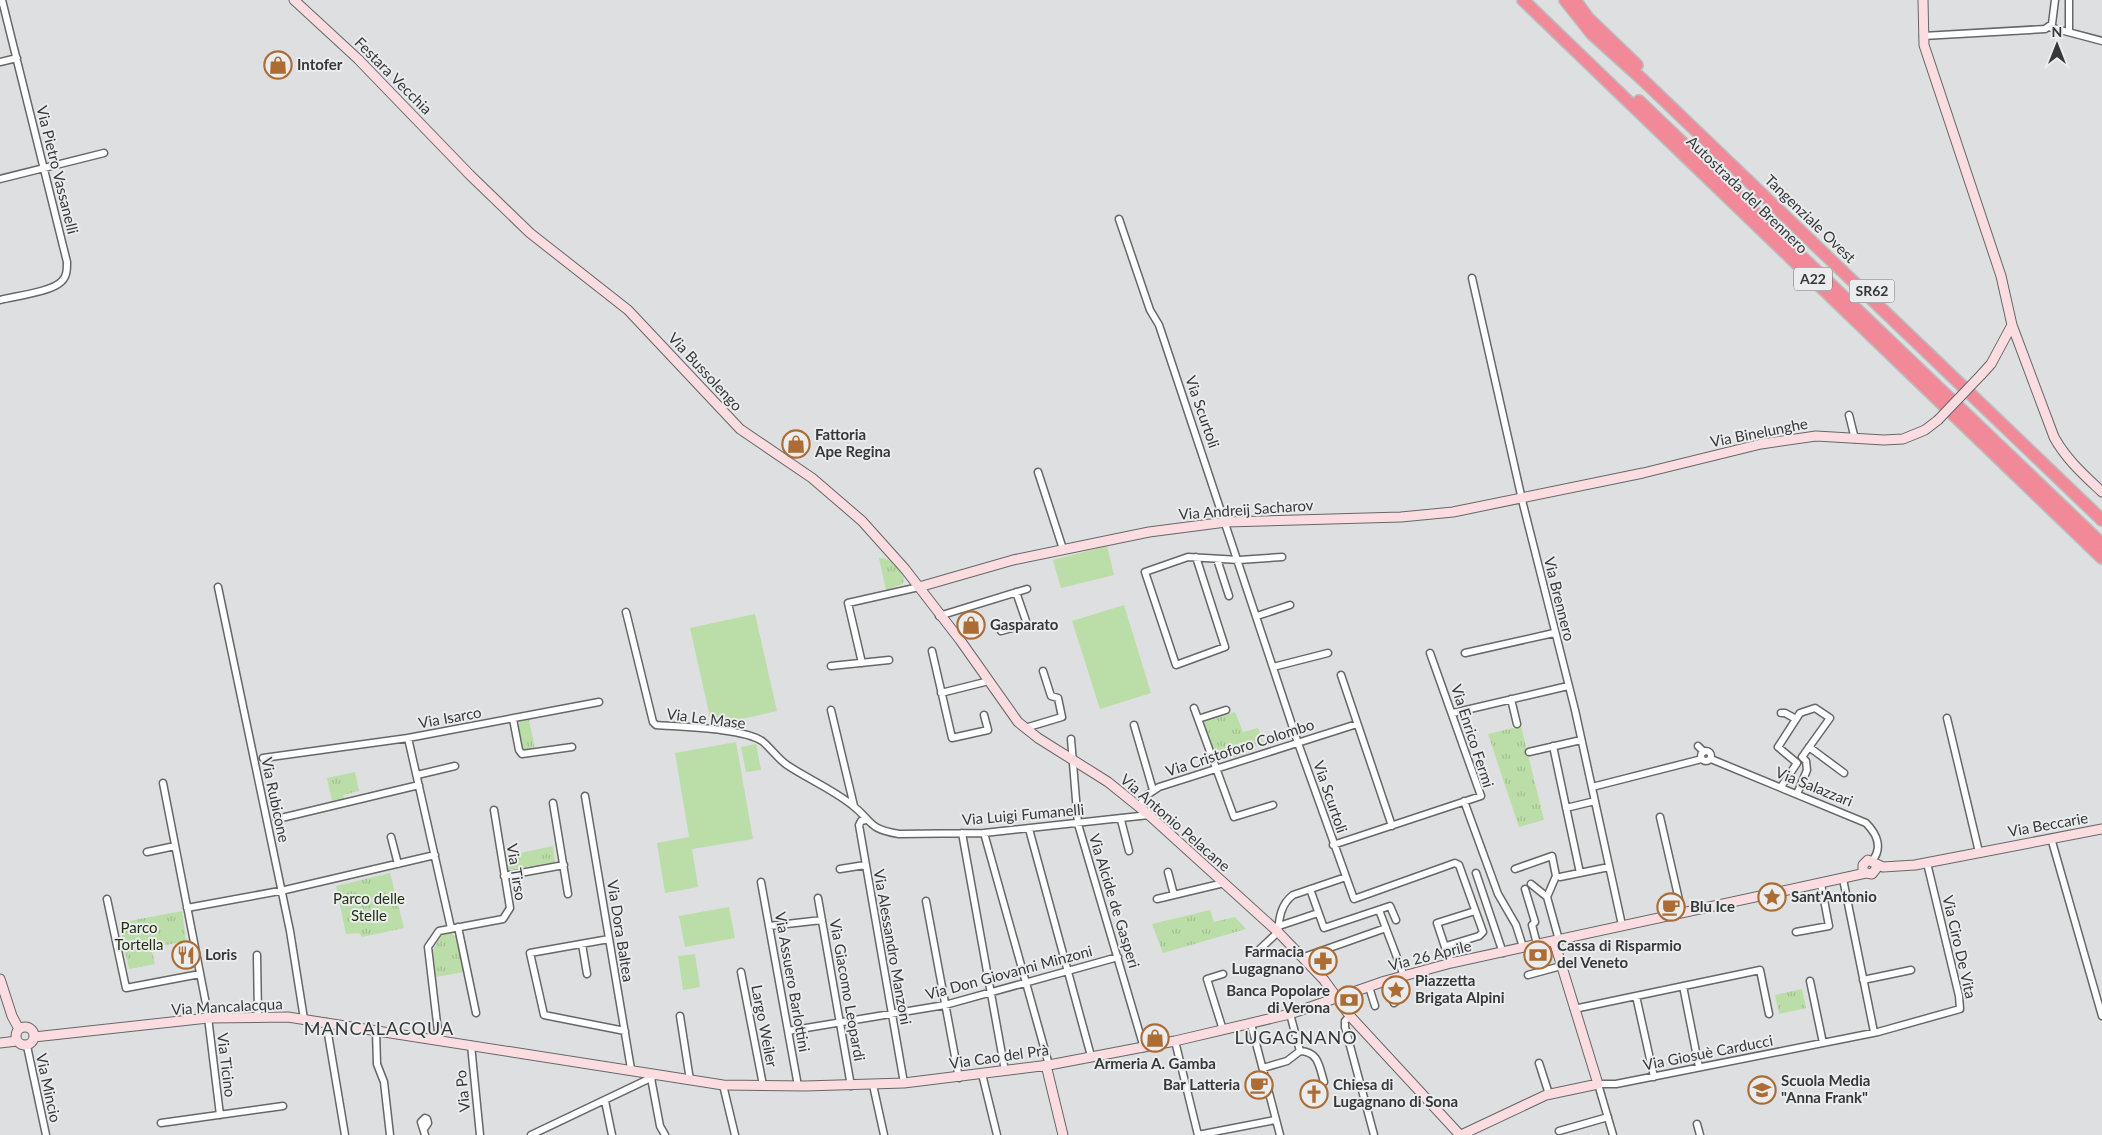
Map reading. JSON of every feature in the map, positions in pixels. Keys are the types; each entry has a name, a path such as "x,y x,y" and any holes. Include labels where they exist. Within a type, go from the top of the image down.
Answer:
{"highway":[{"name":"Autostrada del Brennero","path":"1523,0 2102,558"},
{"name":"Autostrada del Brennero","path":"1534,0 2102,544"},
{"path":"1557,0 1592,34"},
{"name":"Tangenziale Ovest","path":"1565,0 1592,34 1650,87 2102,520"},
{"name":"Tangenziale Ovest","path":"1575,0 1588,18 1622,51 2102,511"}],"street":[{"name":"Via Pietro Vassanelli","path":"0,300 53,287 61,282 66,274 68,262 2,0"},
{"name":"Festara Vecchia","path":"294,0 358,59 470,175"},
{"path":"1923,0 1924,45 2001,276 2012,325 2054,436 2062,452 2102,492"},
{"path":"2049,27 2055,16 2055,0"},
{"path":"2069,0 2069,32"},
{"path":"1923,36 2038,31 2049,27 2102,41"},
{"path":"0,62 17,58"},
{"path":"0,179 104,153"},
{"name":"Via Bussolengo","path":"470,175 530,233 628,310 740,429 812,478 862,521 919,587"},
{"name":"Via Scurtoli","path":"1119,219 1150,310 1159,324 1298,742 1333,845 1354,899 1453,862 1459,865 1475,910"},
{"name":"Via Brennero","path":"1472,278 1521,498 1581,740 1622,925"},
{"name":"Via Binelunghe","path":"1521,498 1761,444 1816,436 1855,439 1903,439 1924,430 1938,420 1991,364 2012,325"},
{"path":"1849,415 1855,439"},
{"path":"1038,472 1063,549"},
{"name":"Via Andreij Sacharov","path":"919,587 1013,560 1149,532 1226,522 1401,517 1453,512 1521,498"},
{"path":"1196,557 1224,647 1176,665 1145,572 1188,557 1196,557 1239,560 1282,557"},
{"path":"1217,559 1228,596"},
{"name":"Via Rubicone","path":"218,587 292,940 304,1019"},
{"path":"862,663 848,603 919,587"},
{"name":"Via Antonio Pelacane","path":"919,587 1025,728 1108,782 1279,929 1304,957 1350,1016 1460,1135"},
{"path":"940,616 1027,589"},
{"path":"1001,631 1026,624 1016,592"},
{"path":"1257,616 1290,605"},
{"name":"Via Le Mase","path":"626,612 653,722 656,725 726,732 761,740 786,764 854,806 866,820 885,832 899,834"},
{"path":"1465,653 1554,633"},
{"path":"932,651 952,738 988,730 984,715"},
{"path":"1273,667 1328,653"},
{"name":"Via Enrico Fermi","path":"1333,845 1481,796 1430,653"},
{"path":"831,666 889,660"},
{"path":"1025,728 1062,717 1058,698 1051,696 1043,671"},
{"path":"1340,676 1392,826"},
{"path":"941,693 988,681"},
{"path":"1452,713 1568,686"},
{"path":"1511,699 1517,724"},
{"name":"Via Isarco","path":"476,1013 435,855 408,738 599,702"},
{"path":"1194,708 1234,817 1273,805"},
{"path":"1781,787 1830,718 1816,708 1800,713 1778,747 1797,763"},
{"path":"831,710 854,806"},
{"path":"1198,719 1226,710"},
{"path":"1781,713 1785,712 1796,719"},
{"path":"1947,718 1979,852"},
{"path":"513,719 519,750 522,754 572,747"},
{"name":"Via Cristoforo Colombo","path":"1138,807 1153,790 1357,724"},
{"path":"1134,725 1153,790"},
{"path":"263,758 408,738"},
{"name":"Via Alcide de Gasperi","path":"1071,739 1078,824 1144,1048"},
{"path":"1529,752 1581,740"},
{"path":"1553,746 1580,873"},
{"name":"Via Salazzari","path":"1698,746 1704,752 1709,752 1711,759"},
{"path":"1809,747 1844,773"},
{"path":"1702,759 1704,752"},
{"path":"1797,794 1807,770 1806,761 1802,757"},
{"name":"Via Salazzari","path":"1592,787 1702,759 1708,761 1711,759 1866,823 1878,840 1878,852 1870,868"},
{"path":"417,775 455,766"},
{"name":"Via Ticino","path":"164,782 208,1018 220,1115"},
{"path":"277,819 419,785"},
{"name":"Via Dora Baltea","path":"585,796 631,1069"},
{"path":"1464,801 1498,894 1516,925 1523,947"},
{"path":"1566,808 1595,801"},
{"path":"553,803 568,894"},
{"name":"Via Tirso","path":"454,928 503,919 510,908 494,810"},
{"name":"Via Luigi Fumanelli","path":"899,834 984,833 1121,820 1148,815"},
{"path":"1660,817 1682,913"},
{"name":"Via Alessandro Manzoni","path":"866,820 861,821 858,825 904,1083"},
{"path":"1121,820 1129,851"},
{"path":"1029,829 1091,1056"},
{"name":"Via Beccarie","path":"1870,868 1927,863 2102,829"},
{"path":"962,833 1005,1071"},
{"path":"984,833 1026,984 1063,1135"},
{"path":"391,837 398,864"},
{"path":"2051,838 2102,1016"},
{"path":"147,852 176,846"},
{"path":"187,908 281,890 435,855"},
{"path":"1515,869 1552,856 1556,876 1547,897 1561,966 1613,1135"},
{"name":"Via Ciro De Vita","path":"1874,1032 1956,1011 1961,1006 1927,863"},
{"path":"504,876 564,865"},
{"path":"840,869 865,865"},
{"path":"1560,877 1609,867"},
{"name":"Via 26 Aprile","path":"1336,997 1451,963 1503,953 1622,925 1845,879 1870,868"},
{"path":"1168,872 1174,895"},
{"path":"1476,873 1503,953"},
{"path":"1279,929 1288,899 1310,889 1346,877"},
{"path":"1845,879 1874,1032"},
{"name":"Via Assuero Barlottini","path":"761,882 798,1086"},
{"path":"1157,899 1224,883"},
{"path":"1531,884 1547,897"},
{"path":"1796,932 1829,926 1821,884"},
{"path":"1310,889 1324,928 1390,906 1396,920"},
{"path":"1525,889 1535,922 1532,925 1538,944"},
{"name":"Via Giacomo Leopardi","path":"818,898 851,1086"},
{"path":"107,899 126,988 200,974"},
{"path":"926,901 959,1078"},
{"path":"1379,910 1401,977 1403,996 1394,1003 1386,981"},
{"path":"1445,948 1479,936 1483,932 1475,910 1437,923 1445,948 1451,963"},
{"path":"1260,949 1279,929 1318,913"},
{"path":"769,926 822,920"},
{"path":"439,1040 428,947 439,931 454,928"},
{"path":"1304,957 1386,928"},
{"path":"609,939 530,953 544,1015 624,1032"},
{"path":"582,944 587,974"},
{"path":"257,955 258,1016"},
{"name":"Via Don Giovanni Minzoni","path":"788,1031 945,1005 1118,957"},
{"path":"1528,975 1561,966"},
{"path":"1574,1009 1760,970 1769,1014"},
{"path":"1863,980 1911,970"},
{"name":"Largo Weiler","path":"741,972 763,1086"},
{"path":"1222,1030 1207,979 1223,974"},
{"path":"0,979 12,1016 19,1029"},
{"path":"1810,981 1824,1043"},
{"path":"1683,986 1699,1067"},
{"path":"1369,987 1375,1006"},
{"path":"1636,996 1654,1077"},
{"name":"Via Cao del Prà","path":"654,1076 723,1084 763,1086 851,1086 959,1078 1144,1048 1290,1014 1336,997"},
{"path":"1290,1014 1300,1051"},
{"name":"Via Mancalacqua","path":"34,1037 208,1018 258,1016 326,1022 631,1069 654,1076"},
{"path":"680,1016 690,1080"},
{"path":"1350,1016 1345,1021 1345,1027 1374,1135"},
{"path":"326,1022 344,1135"},
{"path":"1251,1024 1280,1135"},
{"path":"0,1042 17,1041 27,1046 34,1037 34,1033 28,1027 19,1029 16,1034 17,1041"},
{"path":"376,1031 377,1064 384,1082 390,1135"},
{"name":"Via Giosuè Carducci","path":"1598,1084 1616,1084 1654,1077 1874,1032"},
{"path":"1174,1041 1198,1135 1275,1120"},
{"name":"Via Po","path":"470,1045 480,1135"},
{"name":"Via Mincio","path":"27,1046 46,1135"},
{"path":"1263,1068 1287,1062 1300,1051 1310,1052 1317,1058 1324,1082"},
{"path":"1539,1063 1549,1094"},
{"path":"982,1074 996,1135"},
{"path":"532,1135 654,1076 660,1126 665,1135"},
{"path":"723,1084 735,1135"},
{"path":"1460,1135 1549,1094 1598,1084"},
{"path":"874,1085 884,1135"},
{"path":"605,1101 612,1135"},
{"name":"Via Ticino","path":"161,1123 283,1106"},
{"path":"1559,1131 1608,1117"},
{"path":"1697,1124 1700,1135"}],"green space":[{"path":"1107,546 1114,575 1061,588 1053,560"},
{"path":"879,558 887,559 896,566 904,576 903,584 886,590"},
{"path":"1124,605 1151,693 1100,709 1072,621"},
{"path":"755,614 777,711 712,726 690,628"},
{"path":"1235,712 1243,732 1258,728 1264,744 1244,749 1246,754 1219,761 1214,755 1204,722"},
{"path":"529,719 535,749 526,751 523,749 518,725 521,721"},
{"path":"1521,726 1544,820 1519,827 1488,734"},
{"path":"736,742 753,839 692,849 698,887 665,893 657,843 689,837 675,753"},
{"path":"756,744 761,770 746,772 741,747"},
{"path":"355,772 359,791 343,795 344,799 332,801 327,778"},
{"path":"553,846 555,862 508,870 505,856"},
{"name":"Parco delle Stelle","path":"390,873 404,928 362,937 359,933 346,934 336,886"},
{"path":"729,907 735,938 685,947 679,916"},
{"path":"1210,910 1214,922 1235,917 1246,929 1163,953 1152,924"},
{"name":"Parco Tortella","path":"182,911 186,941 151,948 155,964 129,969 119,923"},
{"path":"450,932 457,938 464,972 436,977 433,950 442,934"},
{"path":"695,954 700,987 683,990 678,956"},
{"path":"1802,989 1806,1008 1779,1014 1775,995"}],"place":[{"name":"Intofer","path":"278,65"},
{"name":"Fattoria Ape Regina","path":"796,444"},
{"name":"Gasparato","path":"971,625"},
{"name":"Sant'Antonio","path":"1772,897"},
{"name":"Blu Ice","path":"1671,907"},
{"name":"Loris","path":"186,955"},
{"name":"Cassa di Risparmio del Veneto","path":"1538,955"},
{"name":"Farmacia Lugagnano","path":"1323,961"},
{"name":"Piazzetta Brigata Alpini","path":"1396,990"},
{"name":"Banca Popolare di Verona","path":"1349,1000"},
{"name":"Armeria A. Gamba","path":"1155,1038"},
{"name":"Bar Latteria","path":"1259,1085"},
{"name":"Scuola Media \"Anna Frank\"","path":"1762,1090"},
{"name":"Chiesa di Lugagnano di Sona","path":"1314,1094"}],"district":[{"name":"MANCALACQUA","path":"379,1029"},
{"name":"LUGAGNANO","path":"1296,1038"}]}
